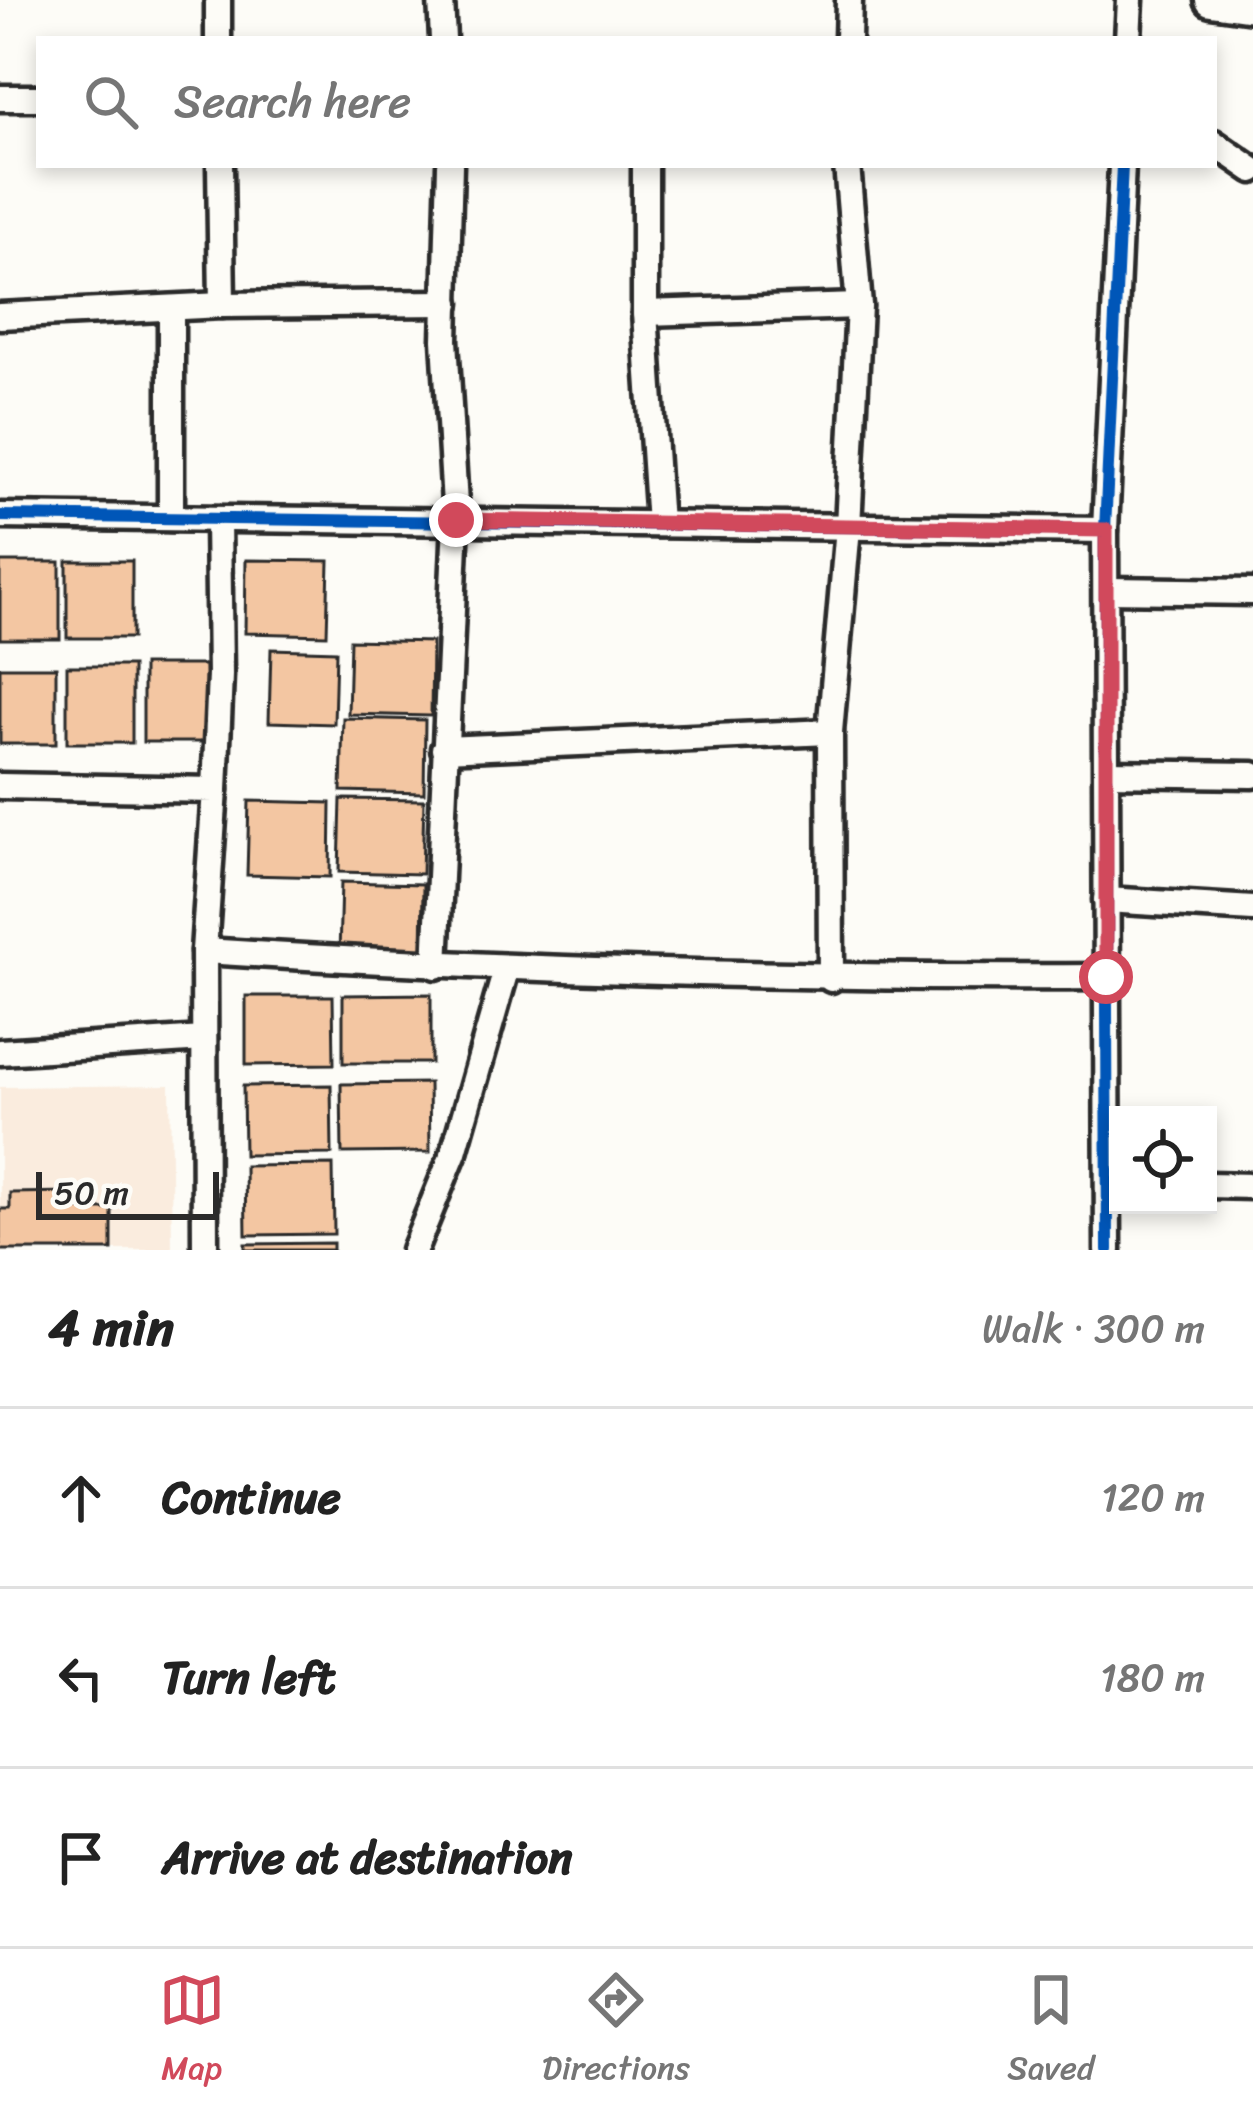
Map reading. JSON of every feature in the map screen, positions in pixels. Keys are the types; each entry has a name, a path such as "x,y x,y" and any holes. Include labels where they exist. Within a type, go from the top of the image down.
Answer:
{"street":[{"path":"218,0 218,36"},
{"path":"441,0 442,36"},
{"path":"848,36 849,0"},
{"path":"1128,36 1130,0"},
{"path":"1211,0 1253,6"},
{"path":"0,98 36,98"},
{"path":"1217,145 1253,170"},
{"path":"220,168 222,305"},
{"path":"436,966 456,520 445,340 450,168"},
{"path":"645,168 645,313 658,524"},
{"path":"831,979 830,732 848,526 859,306 847,168"},
{"path":"1111,1106 1106,977 1106,530 1122,168"},
{"path":"0,316 222,305 447,303"},
{"path":"645,313 859,306"},
{"path":"171,308 171,518"},
{"path":"0,516 1106,530"},
{"path":"206,1250 204,951 220,675 218,520"},
{"path":"1108,590 1253,592"},
{"path":"444,749 830,732"},
{"path":"1107,773 1253,775"},
{"path":"0,785 214,790"},
{"path":"1106,900 1253,909"},
{"path":"204,951 506,970 831,979 1106,977"},
{"path":"414,1250 454,1152 506,970"},
{"path":"0,1052 204,1039"},
{"path":"1217,1185 1253,1186"},
{"path":"1108,1250 1111,1214"}],"shaded area":[{"path":"170,1085 172,1250 0,1250 0,1087"}],"building":[{"path":"246,560 329,561 327,635 245,633"},
{"path":"67,561 132,561 132,638 67,638"},
{"path":"0,562 60,562 60,639 0,639"},
{"path":"350,640 432,642 431,716 348,714"},
{"path":"271,649 336,651 334,724 269,722"},
{"path":"143,665 208,665 208,742 143,742"},
{"path":"67,666 132,666 132,743 67,743"},
{"path":"0,667 56,667 56,744 0,744"},
{"path":"343,718 425,720 424,793 341,791"},
{"path":"341,799 424,800 422,874 339,872"},
{"path":"249,801 331,803 330,877 247,875"},
{"path":"341,882 423,884 422,957 339,955"},
{"path":"431,994 431,1063 343,1063 343,995"},
{"path":"246,996 333,996 334,1064 246,1065"},
{"path":"429,1083 430,1152 342,1153 341,1084"},
{"path":"331,1085 332,1154 244,1155 243,1086"},
{"path":"333,1165 334,1234 246,1235 245,1166"},
{"path":"71,1192 71,1209 112,1209 112,1250 0,1250 0,1209 10,1209 10,1193"},
{"path":"333,1243 333,1250 245,1250 245,1244"}],"cycle path":[{"path":"1108,1250 1105,530 1122,168"},
{"path":"0,516 1105,530"}],"route":[{"path":"456,520 1106,530 1106,977"}]}
